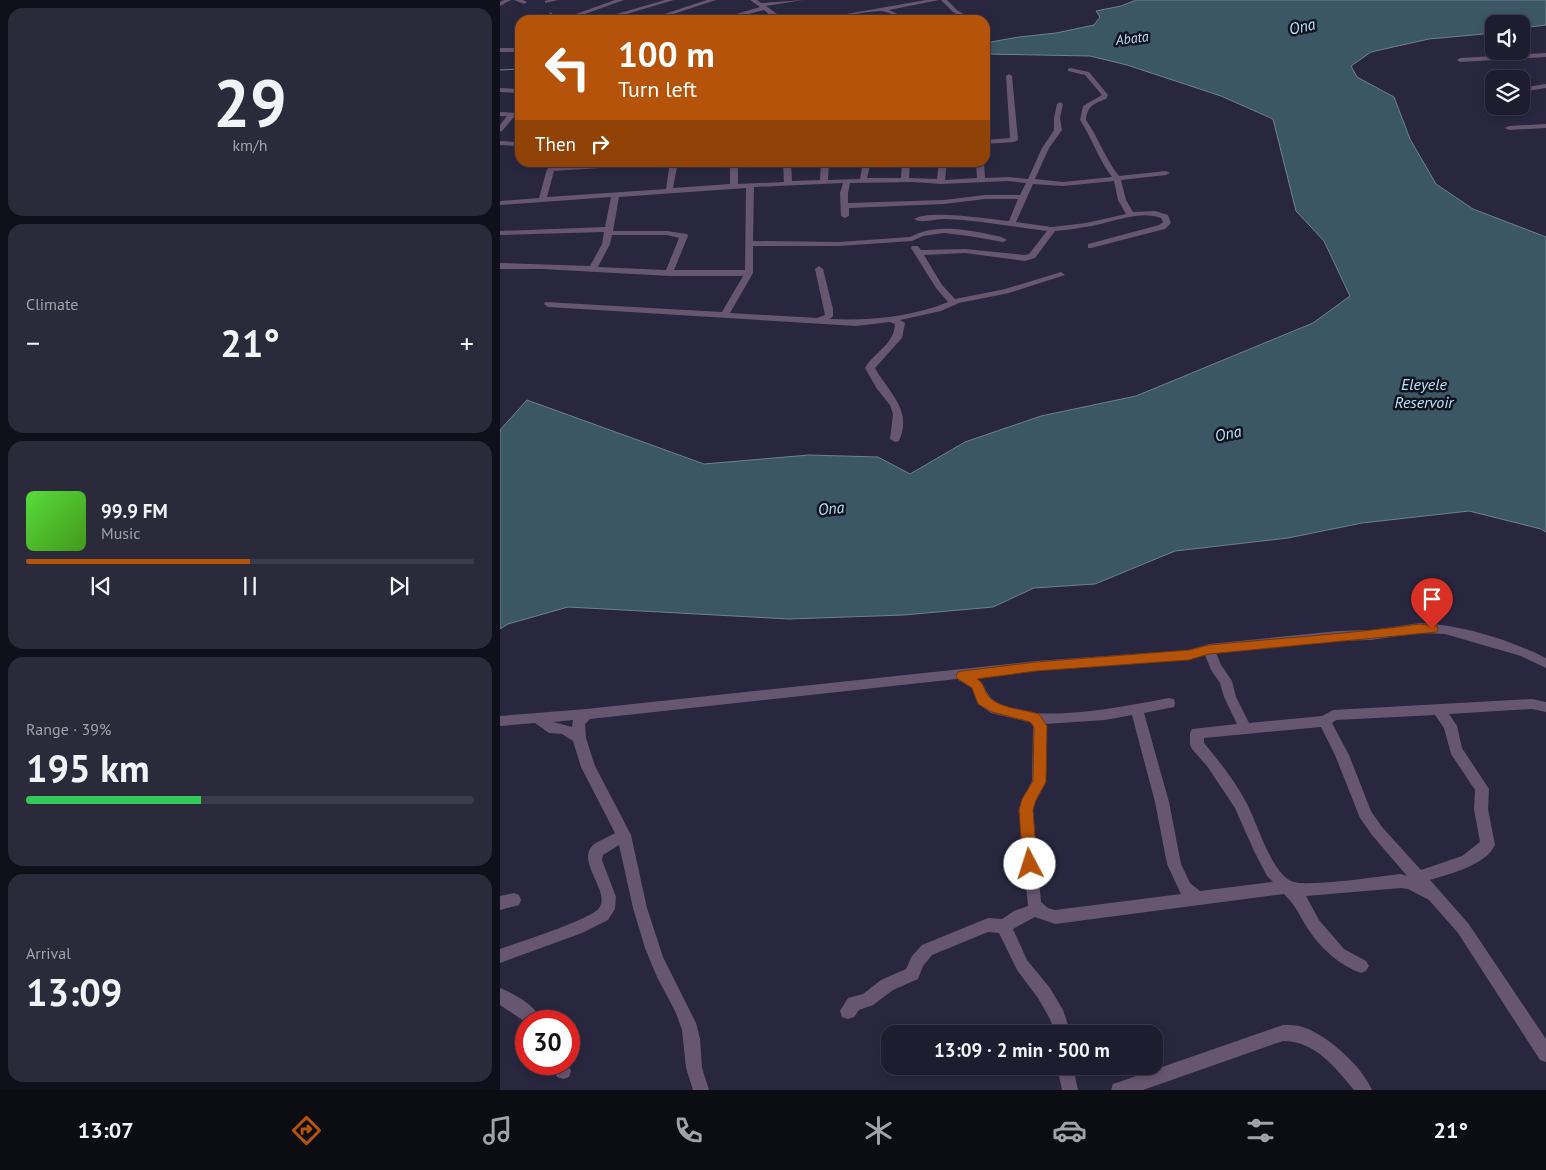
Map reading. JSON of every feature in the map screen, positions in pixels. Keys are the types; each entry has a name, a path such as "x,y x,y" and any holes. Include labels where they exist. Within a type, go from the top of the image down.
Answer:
{"street":[{"path":"500,4 508,0"},
{"path":"516,0 524,2"},
{"path":"547,2 555,0"},
{"path":"577,15 621,0"},
{"path":"617,15 671,0"},
{"path":"662,15 698,2 713,0"},
{"path":"753,0 772,15"},
{"path":"734,15 762,6 800,0"},
{"path":"841,15 936,0"},
{"path":"944,0 962,15"},
{"path":"877,8 894,15"},
{"path":"500,56 506,50"},
{"path":"1460,60 1546,55"},
{"path":"1070,70 1087,73 1104,95 1104,98 1086,106 1083,120 1094,138 1105,164 1116,178 1122,200 1131,215"},
{"path":"990,142 1014,140 1009,76"},
{"path":"1530,89 1546,86"},
{"path":"500,90 515,91"},
{"path":"991,254 1014,223 1022,198 1044,148 1058,130 1057,118 1060,104"},
{"path":"500,114 515,115"},
{"path":"500,130 515,116"},
{"path":"1509,128 1546,126"},
{"path":"500,143 515,144"},
{"path":"542,201 551,169 583,167"},
{"path":"668,192 673,167"},
{"path":"734,167 734,186"},
{"path":"787,167 788,184"},
{"path":"824,182 826,167"},
{"path":"863,181 866,167"},
{"path":"905,180 906,167"},
{"path":"941,182 942,167"},
{"path":"980,167 981,181"},
{"path":"500,203 734,186 847,181 905,180 941,182 1008,179 1063,184 1166,173"},
{"path":"845,216 844,193 847,181"},
{"path":"725,314 749,273 748,213 750,186"},
{"path":"593,269 604,250 615,196"},
{"path":"844,206 944,202 985,198 1022,198"},
{"path":"918,219 942,217 1014,223 1052,229 1086,225 1131,215 1159,214 1165,216 1167,223 1162,227 1091,246"},
{"path":"918,253 965,250 1025,258 1032,256 1052,229"},
{"path":"500,234 608,231 667,233 684,236 669,273"},
{"path":"750,244 839,244 912,239 922,234 947,231 1003,240"},
{"path":"912,239 918,253 939,286 953,302"},
{"path":"500,266 542,266 669,273 749,273"},
{"path":"816,322 829,316 820,269"},
{"path":"548,304 856,324 938,309 953,302 1006,291 1061,275"},
{"path":"891,319 900,323 895,343 873,360 870,368 882,389 895,404 898,414 895,439"},
{"path":"500,721 539,719 683,702 962,676 1036,666 1189,655 1209,649 1338,636 1372,635 1420,628 1445,629 1480,638 1524,653 1546,663"},
{"path":"1209,649 1215,667 1226,681 1230,697 1246,728"},
{"path":"962,676 977,685 983,700 996,708 1036,719 1105,715 1169,703"},
{"path":"1360,966 1339,954 1314,926 1302,902 1272,872 1258,847 1241,805 1212,762 1197,745 1197,733 1324,721 1333,715 1520,705 1546,707"},
{"path":"1137,709 1162,802 1174,864 1185,888 1197,898"},
{"path":"1418,878 1467,861 1488,845 1480,809 1482,789 1456,750 1450,726 1438,709"},
{"path":"586,714 578,723 581,752 588,769 611,807 624,835 632,865 636,892 652,946 662,972 690,1030 695,1070 701,1090"},
{"path":"539,719 554,729 564,729 578,737"},
{"path":"1036,719 1040,726 1041,773 1040,782 1029,799 1026,810 1034,903 1037,910 1047,917 1287,887 1312,890 1402,882 1411,883 1433,895"},
{"path":"1324,721 1342,755 1365,814 1377,831 1474,943 1546,1054"},
{"path":"500,956 577,928 604,915 608,910 609,897 595,860 597,851 624,835"},
{"path":"848,1011 854,1004 867,1000 886,985 912,974 917,961 927,950 988,925 1004,926 1019,916 1037,910"},
{"path":"1004,926 1022,965 1044,993 1060,1025"},
{"path":"500,996 522,1010"},
{"path":"1119,1090 1284,1033 1296,1033 1312,1039 1328,1050 1364,1090"},
{"path":"1066,1075 1070,1090"}],"water":[{"name":"Eleyele Reservoir","path":"1136,0 1546,0 1546,25 1530,27 1530,15 1485,15 1485,34 1429,39 1371,52 1351,66 1357,77 1394,97 1410,139 1436,184 1473,209 1546,237 1546,532 1541,529 1469,511 1362,523 1288,538 1175,551 1095,584 1034,588 993,607 904,615 789,619 568,607 508,624 500,629 500,430 527,400 704,464 809,455 878,457 910,474 965,442 1041,416 1136,396 1313,323 1350,296 1324,241 1296,211 1273,119 1221,96 1127,65 1090,56 990,54 990,42 1056,33 1094,25 1100,17 1096,11 1121,6"}],"waterway":[{"name":"Abata","path":"500,70 515,69"}],"route":[{"path":"1030,864 1026,810 1029,799 1040,782 1040,726 1034,718 996,708 983,700 977,685 962,676 1036,666 1154,656 1189,655 1209,649 1265,645 1338,636 1372,635 1420,628 1432,629"}],"water label":[{"name":"Ona","path":"1302,26"},
{"name":"Ona","path":"1228,433"},
{"name":"Ona","path":"831,508"}]}
